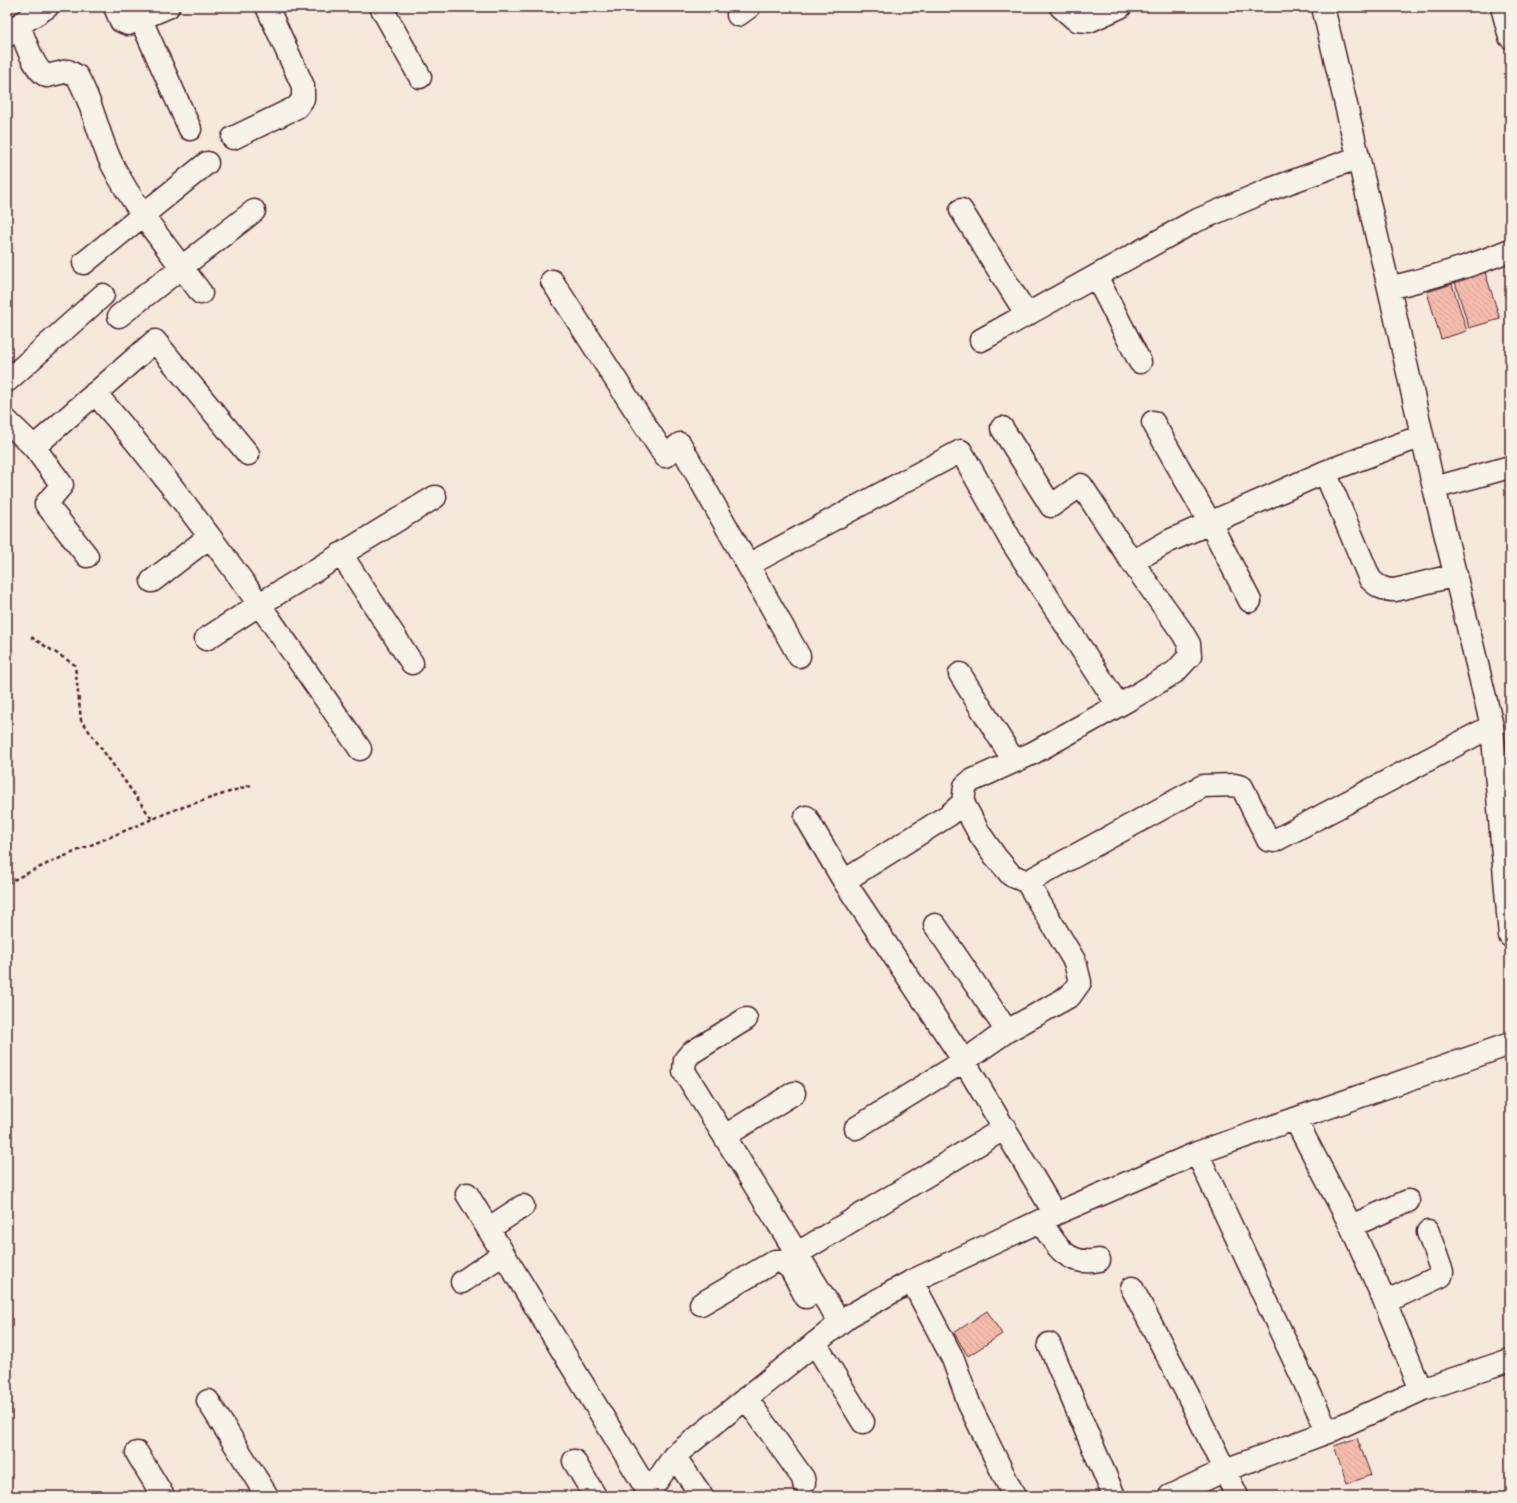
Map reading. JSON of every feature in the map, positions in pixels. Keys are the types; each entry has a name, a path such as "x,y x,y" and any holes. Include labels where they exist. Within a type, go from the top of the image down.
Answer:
{"street":[{"path":"47,7 10,32 42,74 47,76 68,71 77,76 111,162 143,215 200,293"},
{"path":"114,7 123,23 128,24 141,20 168,7"},
{"path":"232,138 296,107 303,98 303,86 267,7"},
{"path":"381,7 420,77"},
{"path":"1061,7 1076,20 1089,22 1120,7"},
{"path":"1323,7 1434,488 1503,772 1510,936"},
{"path":"141,20 190,129"},
{"path":"981,340 1193,222 1271,189 1357,158"},
{"path":"84,263 207,163"},
{"path":"961,210 1027,315"},
{"path":"119,316 254,211"},
{"path":"1389,288 1449,273 1510,250"},
{"path":"1096,276 1140,362"},
{"path":"552,281 665,456 680,444 799,656"},
{"path":"7,381 104,295"},
{"path":"34,447 155,341 248,454"},
{"path":"95,393 141,447 260,604 360,749"},
{"path":"7,421 34,447 62,485 46,504 87,556"},
{"path":"1153,422 1210,523 1250,601"},
{"path":"856,1128 964,1061 1007,1031 1070,996 1080,982 1074,962 1027,882 1011,875 995,856 979,833 963,803 965,786 971,781 1033,753 1118,705 1175,672 1190,656 1189,644 1182,632 1132,562 1081,485 1051,506 1002,428"},
{"path":"1132,562 1150,551 1210,523 1325,472 1422,436"},
{"path":"748,565 961,451 1010,539 1118,705"},
{"path":"1434,488 1510,467"},
{"path":"1325,472 1370,579 1376,585 1385,590 1395,590 1456,575"},
{"path":"206,639 341,554 435,498"},
{"path":"152,581 209,537"},
{"path":"341,554 412,663"},
{"path":"960,674 1014,761"},
{"path":"1027,882 1203,786 1236,785 1242,787 1268,840 1274,841 1492,726"},
{"path":"844,881 924,831 963,803"},
{"path":"806,817 844,881 964,1061 1005,1128 1048,1217 1059,1249 1070,1258 1087,1263 1099,1260"},
{"path":"935,925 1007,1031"},
{"path":"746,1019 691,1054 685,1060 684,1071 725,1136 798,1261 840,1323"},
{"path":"467,1194 648,1495 674,1456 849,1316 912,1281 1048,1217 1197,1152 1510,1044"},
{"path":"725,1136 794,1093"},
{"path":"1295,1119 1351,1226 1385,1302 1421,1390"},
{"path":"700,1304 775,1261 798,1261 1005,1128"},
{"path":"1197,1152 1328,1432"},
{"path":"1351,1226 1408,1201"},
{"path":"488,1229 523,1206"},
{"path":"1385,1302 1441,1276 1442,1272 1428,1232"},
{"path":"462,1282 503,1254"},
{"path":"798,1261 806,1297"},
{"path":"912,1281 953,1359 970,1406 1014,1496"},
{"path":"1132,1288 1237,1496"},
{"path":"815,1343 863,1422"},
{"path":"1049,1344 1114,1496"},
{"path":"1170,1496 1225,1470 1328,1432 1421,1390 1510,1360"},
{"path":"746,1398 803,1478 804,1483"},
{"path":"208,1401 267,1496"},
{"path":"137,1453 164,1496"},
{"path":"674,1456 702,1496"},
{"path":"574,1461 595,1496"}],"path":[{"path":"31,637 75,665 81,720 152,820"},
{"path":"7,883 53,861 174,810 251,785"}],"building":[{"path":"1485,272 1500,319 1469,328 1455,282"},
{"path":"1452,284 1467,331 1441,339 1427,292"},
{"path":"987,1311 1002,1334 968,1356 954,1333"},
{"path":"1357,1438 1371,1475 1347,1484 1334,1446"}]}
